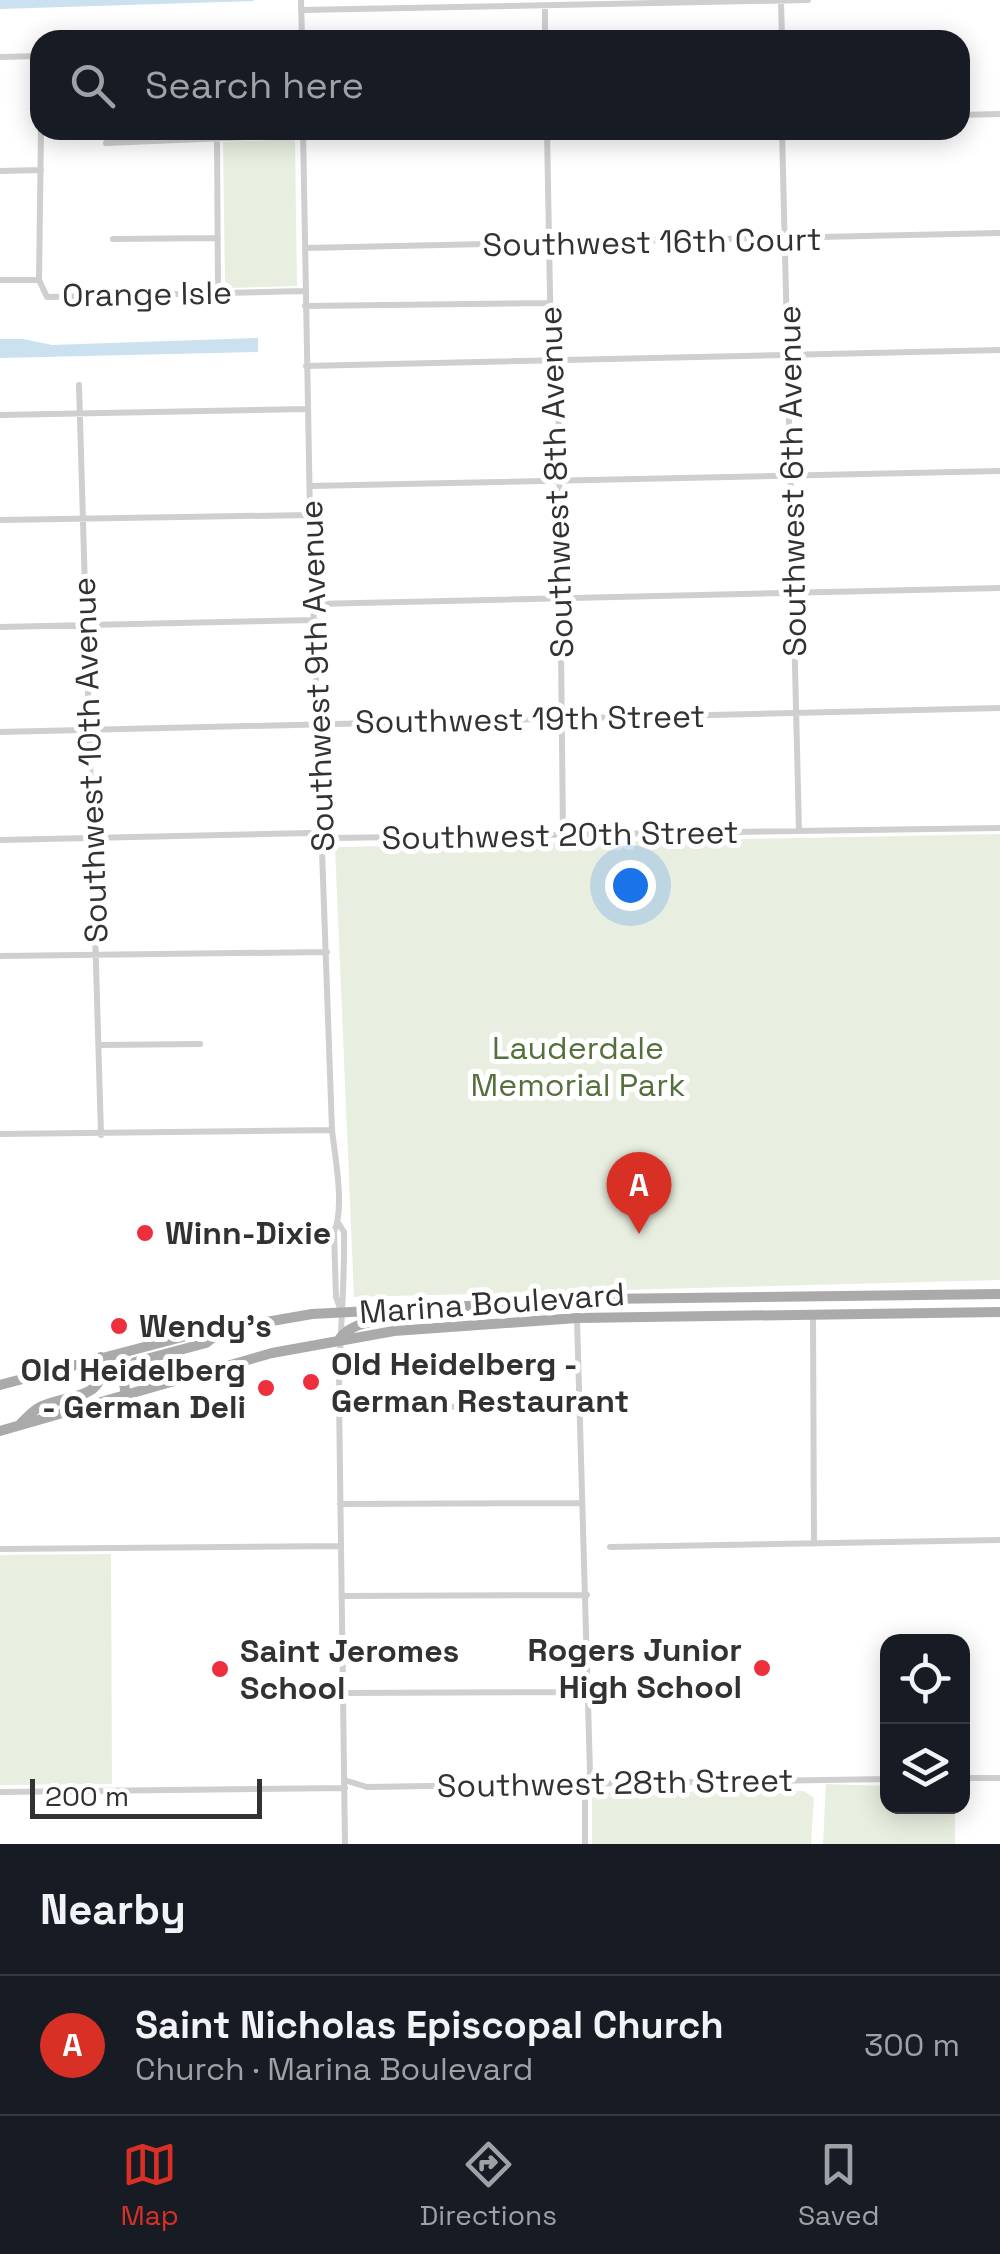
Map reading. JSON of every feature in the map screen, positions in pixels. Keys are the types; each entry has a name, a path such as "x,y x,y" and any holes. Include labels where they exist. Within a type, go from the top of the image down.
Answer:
{"main road":[{"name":"Marina Boulevard","path":"3,1387 101,1356 280,1317 599,1299 1000,1294"},
{"path":"577,1318 599,1299"},
{"path":"339,1338 354,1326 407,1318 424,1310"},
{"name":"Marina Boulevard","path":"0,1432 272,1352 339,1338 461,1324 577,1318 1000,1312"},
{"path":"126,1396 123,1377 135,1362 206,1342 226,1327"},
{"path":"16,1427 40,1407 87,1393 98,1385 104,1369 101,1356"}],"street":[{"path":"301,0 302,30"},
{"path":"780,0 782,30"},
{"path":"301,10 808,0"},
{"path":"545,7 546,30"},
{"path":"0,57 30,56"},
{"path":"970,115 1000,114"},
{"path":"40,140 40,280"},
{"path":"106,142 162,140"},
{"path":"217,140 218,293"},
{"name":"Southwest 9th Avenue","path":"303,140 310,514 338,1222 334,1251 336,1297 341,1312 345,1844"},
{"name":"Southwest 8th Avenue","path":"547,140 551,349 558,370 563,835"},
{"name":"Southwest 6th Avenue","path":"782,140 799,832"},
{"path":"0,171 40,170"},
{"name":"Southwest 16th Court","path":"305,248 1000,233"},
{"path":"113,239 218,238"},
{"name":"Orange Isle","path":"0,280 40,280 47,297 305,291"},
{"path":"306,306 550,302"},
{"path":"306,366 1000,350"},
{"name":"Southwest 10th Avenue","path":"79,385 102,1135"},
{"path":"0,415 308,409"},
{"path":"310,486 1000,471"},
{"path":"0,520 310,514"},
{"path":"315,604 1000,588"},
{"path":"0,627 316,620"},
{"name":"Southwest 19th Street","path":"0,732 1000,708"},
{"name":"Southwest 20th Street","path":"0,840 1000,828"},
{"path":"0,956 327,952"},
{"path":"100,1045 200,1044"},
{"path":"0,1134 332,1130"},
{"path":"813,1316 814,1544"},
{"path":"577,1318 588,1692 585,1844"},
{"path":"339,1409 578,1404"},
{"path":"340,1504 582,1503"},
{"path":"610,1547 1000,1540"},
{"path":"0,1549 341,1546"},
{"path":"342,1596 586,1595"},
{"path":"342,1693 588,1692"},
{"path":"970,1778 1000,1778"},
{"name":"Southwest 28th Street","path":"0,1792 880,1779"}],"green space":[{"path":"295,141 297,286 230,288 225,282 223,142"},
{"name":"Lauderdale Memorial Park","path":"1000,834 1000,1280 354,1297 335,847"},
{"path":"111,1554 112,1784 0,1785 0,1555"},
{"path":"826,1784 880,1786 880,1814 955,1814 955,1844 823,1844"},
{"path":"804,1791 814,1798 811,1844 592,1844 592,1798 601,1792"}],"water":[{"path":"0,0 254,0 254,1 0,9"},
{"path":"258,338 258,352 0,358 0,339 52,345"}],"place":[{"name":"Winn-Dixie","path":"145,1233"},
{"name":"Saint Nicholas Episcopal Church","path":"639,1234"},
{"name":"Wendy's","path":"119,1326"},
{"name":"Old Heidelberg - German Restaurant","path":"311,1382"},
{"name":"Old Heidelberg - German Deli","path":"266,1388"},
{"name":"Rogers Junior High School","path":"762,1668"},
{"name":"Saint Jeromes School","path":"220,1669"}]}
